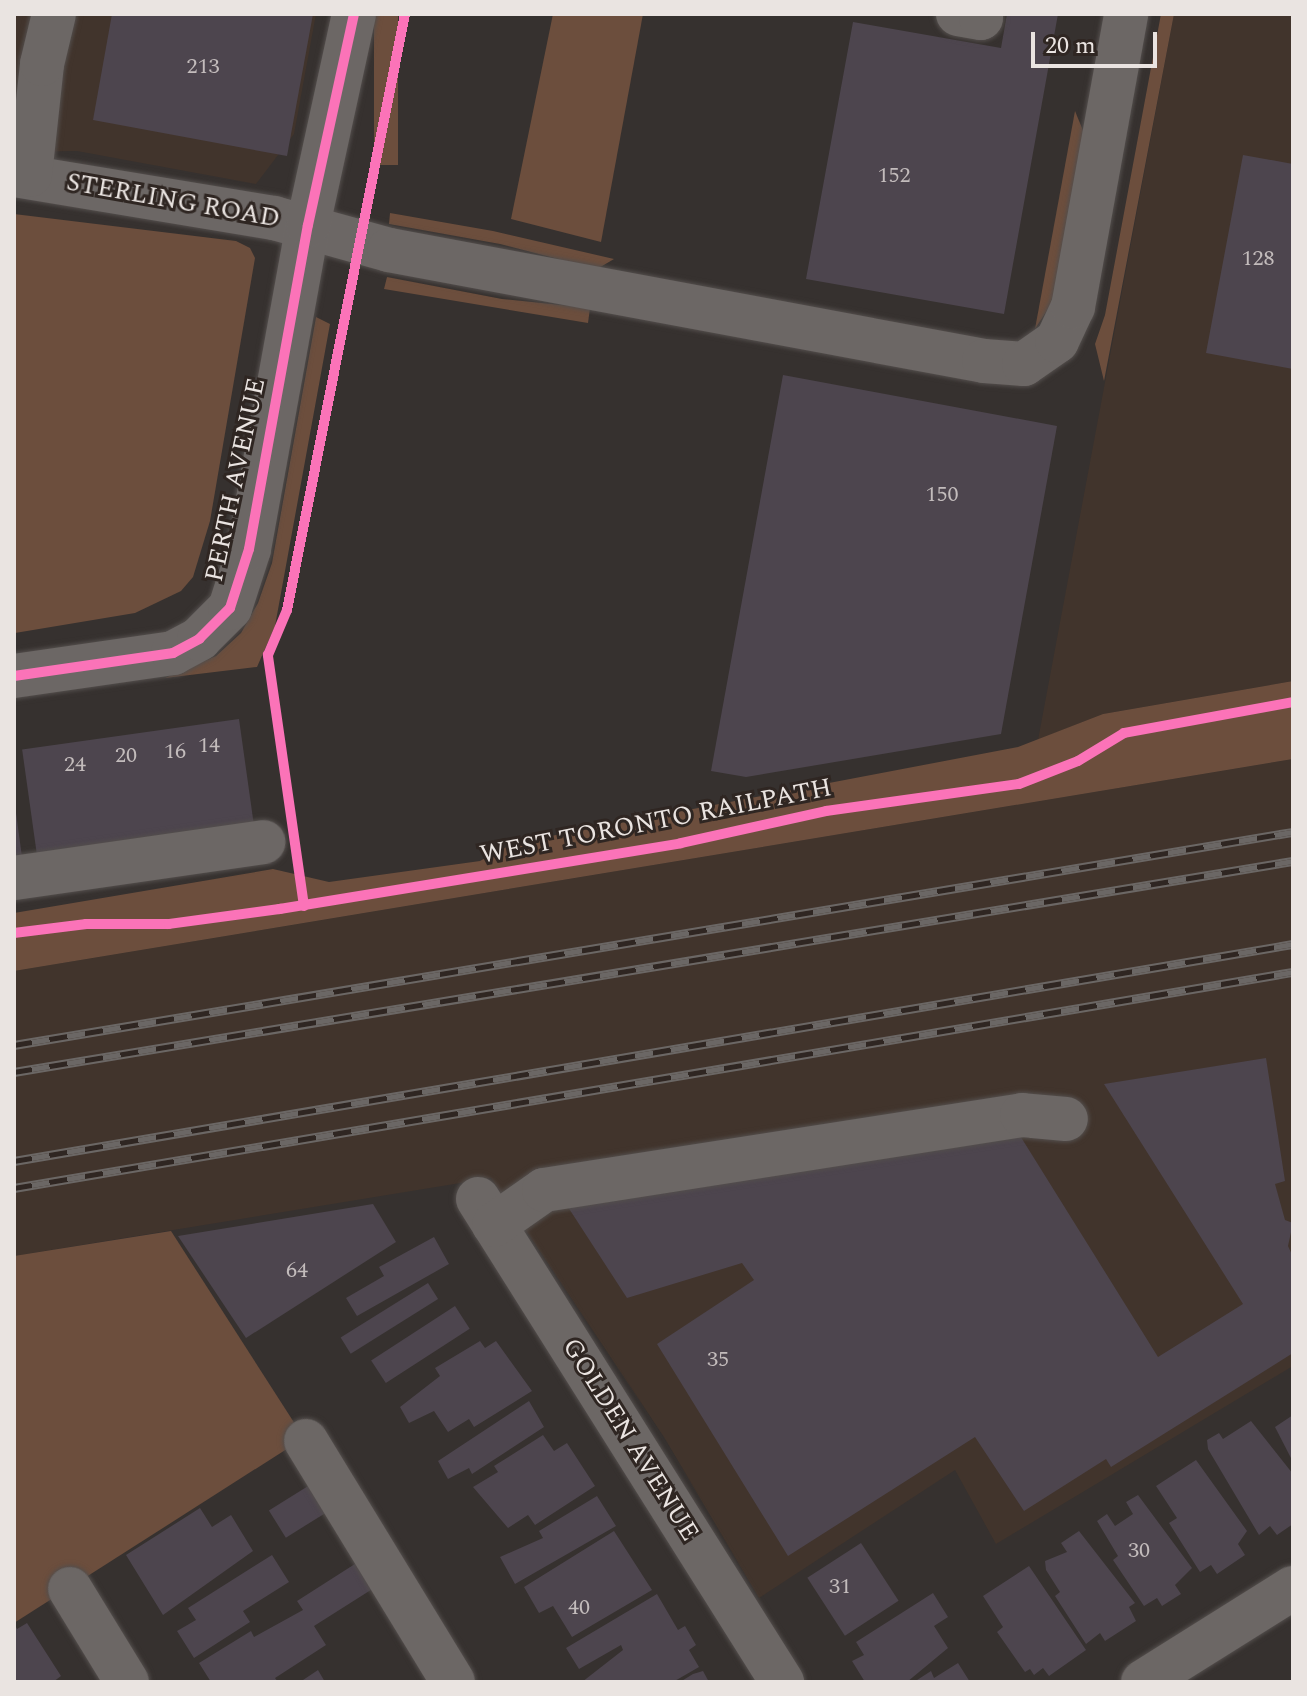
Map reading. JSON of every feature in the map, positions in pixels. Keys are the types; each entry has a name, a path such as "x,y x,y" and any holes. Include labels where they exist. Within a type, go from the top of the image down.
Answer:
{"street":[{"path":"22,175 28,62 54,14"},
{"name":"STERLING ROAD","path":"22,175 308,225 354,14"},
{"path":"958,14 981,18 981,14"},
{"path":"308,225 389,250 1024,364 1057,341 1073,307 1126,14"},
{"name":"PERTH AVENUE","path":"14,676 173,653 199,639 230,608 249,549 308,225"},
{"path":"14,878 263,842"},
{"name":"GOLDEN AVENUE","path":"782,1682 486,1212 544,1190 1022,1115 1066,1119"},
{"path":"306,1441 453,1682"},
{"path":"1143,1682 1293,1588"},
{"path":"70,1589 127,1682"}],"shaded area":[{"path":"14,14 316,14 294,134 256,184 77,151 14,152"},
{"path":"374,14 398,14 398,165 374,165"},
{"path":"553,14 643,14 601,242 511,219"},
{"path":"1161,14 1174,14 1104,381 1095,344 1105,315"},
{"path":"1174,14 1293,14 1293,681 1103,714 1038,740"},
{"path":"1075,111 1084,133 1057,295 1035,329"},
{"path":"390,213 493,231 614,259 597,269 500,244 389,224"},
{"path":"14,214 236,241 250,248 255,258 210,521 193,577 181,591 135,613 15,633"},
{"path":"387,277 502,299 590,308 588,323 384,289"},
{"path":"316,317 330,324 275,626 257,667 165,678 216,656 241,633 258,603 272,563"},
{"path":"1293,681 1293,759 14,971 14,913 273,869 329,882 480,861 514,843 1018,747 1103,714"},
{"path":"1293,759 1293,1366 996,1544 955,1470 759,1598 664,1437 491,1178 14,1256 14,971"},
{"path":"171,1231 304,1438 14,1623 14,1256"}],"building":[{"path":"112,14 313,14 287,156 93,120"},
{"path":"1007,14 1058,14 1004,314 806,279 853,22 1001,48"},
{"path":"1243,155 1293,164 1293,369 1206,353"},
{"path":"783,375 1057,426 1001,734 746,777 711,771"},
{"path":"239,719 254,825 37,855 22,749"},
{"path":"14,814 22,857 14,858"},
{"path":"1266,1058 1285,1181 1275,1184 1285,1220 1293,1223 1288,1246 1293,1257 1293,1353 1111,1467 1106,1459 1024,1511 975,1437 788,1556 657,1344 754,1280 742,1263 627,1298 566,1204 1019,1134 1158,1357 1243,1304 1104,1084"},
{"path":"373,1204 396,1242 246,1338 178,1236"},
{"path":"434,1237 449,1264 357,1316 346,1298 384,1276 379,1267"},
{"path":"428,1283 438,1299 351,1354 341,1338"},
{"path":"455,1306 470,1329 386,1383 371,1360"},
{"path":"480,1341 485,1348 496,1341 532,1391 474,1427 469,1419 448,1432 434,1411 409,1423 400,1407 440,1376 435,1368"},
{"path":"529,1401 544,1427 472,1474 469,1468 448,1479 438,1461"},
{"path":"1293,1415 1293,1462 1275,1427"},
{"path":"1251,1421 1293,1474 1293,1524 1277,1535 1270,1526 1259,1535 1208,1449 1207,1440 1219,1433 1223,1439"},
{"path":"543,1435 554,1451 567,1443 595,1486 535,1525 528,1515 508,1528 473,1487 498,1472 494,1466"},
{"path":"1196,1460 1247,1531 1238,1544 1245,1555 1217,1574 1211,1565 1200,1572 1169,1523 1177,1518 1156,1486"},
{"path":"313,1483 330,1510 286,1538 269,1511"},
{"path":"1138,1495 1192,1568 1175,1585 1181,1594 1162,1606 1157,1598 1144,1606 1113,1560 1118,1556 1097,1521 1107,1514 1115,1526 1133,1514 1126,1502"},
{"path":"597,1496 616,1526 515,1584 500,1557 543,1538 539,1531"},
{"path":"200,1508 212,1527 231,1515 253,1551 163,1615 126,1555"},
{"path":"614,1531 652,1590 572,1637 553,1606 539,1613 524,1587"},
{"path":"1079,1531 1135,1603 1129,1607 1136,1621 1105,1641 1100,1633 1086,1644 1055,1596 1060,1592 1046,1570 1045,1561 1067,1552 1061,1543"},
{"path":"861,1543 899,1601 845,1636 807,1578"},
{"path":"272,1555 289,1582 243,1611 250,1622 194,1658 177,1631 196,1620 188,1608"},
{"path":"358,1562 374,1588 314,1626 326,1645 275,1678 278,1682 211,1682 199,1663 251,1631 254,1637 303,1610 297,1601"},
{"path":"1029,1566 1086,1650 1049,1676 1043,1668 1034,1675 1030,1669 1025,1672 997,1632 1003,1627 983,1596"},
{"path":"933,1593 948,1617 934,1626 948,1648 907,1682 865,1682 852,1661 864,1655 856,1642"},
{"path":"657,1594 678,1630 685,1626 696,1645 689,1650 699,1667 673,1682 582,1682 623,1650 621,1645 579,1669 566,1648"},
{"path":"14,1623 17,1629 27,1623 61,1676 53,1682 14,1682"},
{"path":"958,1663 970,1682 914,1682 931,1671 934,1678"},
{"path":"318,1670 325,1682 300,1682"},
{"path":"703,1671 709,1682 680,1682 693,1674"}],"railway":[{"path":"14,1045 1293,832"},
{"path":"14,1072 1293,861"},
{"path":"14,1161 1293,944"},
{"path":"14,1188 1293,972"}],"cycle path":[{"path":"14,676 173,653 199,639 230,608 249,549 308,225 354,14"},
{"path":"304,906 268,655 287,610 405,14"},
{"name":"WEST TORONTO RAILPATH","path":"14,933 86,924 169,924 280,909 681,843 826,811 1019,784 1078,761 1124,733 1293,702"}]}
